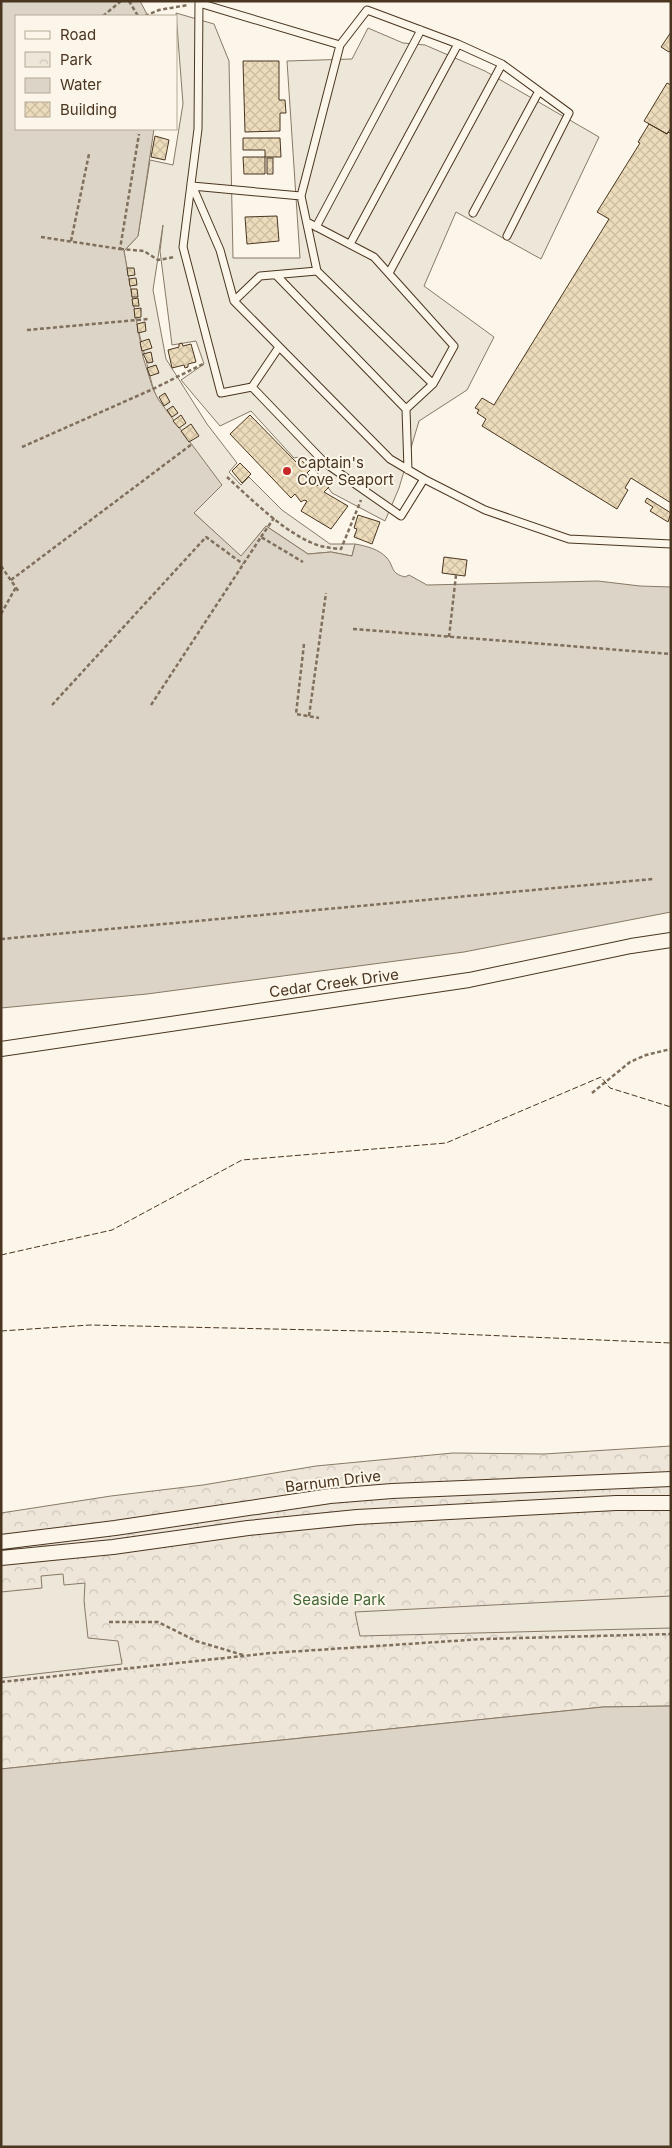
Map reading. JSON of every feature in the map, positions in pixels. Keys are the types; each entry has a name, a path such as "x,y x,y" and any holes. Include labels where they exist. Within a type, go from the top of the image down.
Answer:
{"street":[{"name":"Cedar Creek Drive","path":"1,1049 469,980 631,946 671,940"},
{"name":"Barnum Drive","path":"1,1542 115,1528 330,1496 401,1490 671,1479"},
{"path":"1,1558 113,1547 248,1528 357,1517 616,1502 671,1503"}],"lane":[{"path":"279,347 252,387 221,394 183,247 198,129 199,2 340,45"},
{"path":"434,384 317,271 301,196 340,45 367,10 458,44 502,64 569,113 507,236"},
{"path":"316,227 421,30"},
{"path":"350,244 458,44"},
{"path":"389,273 502,64"},
{"path":"474,213 539,91"},
{"path":"192,185 301,196"},
{"path":"192,185 220,250 234,301 390,459 424,479 485,510 569,540 671,544"},
{"path":"307,222 374,257 454,346 434,384 406,409"},
{"path":"234,301 260,276 317,271"},
{"path":"276,274 406,409 408,470"},
{"path":"252,387 325,463 401,516 424,479"}],"path":[{"path":"104,15 121,1"},
{"path":"129,1 137,15"},
{"path":"147,15 159,10 199,2"},
{"path":"120,249 139,134"},
{"path":"71,241 88,154"},
{"path":"41,236 144,251 158,260 185,255"},
{"path":"27,330 148,319"},
{"path":"22,447 153,389 212,360"},
{"path":"11,580 192,444"},
{"path":"226,477 274,517 310,542 341,549 365,491"},
{"path":"151,705 274,517"},
{"path":"52,705 206,537 243,564"},
{"path":"261,537 303,562"},
{"path":"1,566 19,592"},
{"path":"450,637 456,575"},
{"path":"1,614 16,587"},
{"path":"309,716 326,593"},
{"path":"353,629 671,654"},
{"path":"304,644 296,714 319,718"},
{"path":"1,939 653,879"},
{"path":"592,1093 630,1062 646,1055 671,1049"},
{"path":"108,1622 158,1622 196,1640 244,1656"},
{"path":"1,1682 244,1656 483,1639 671,1634"}],"green space":[{"name":"Seaside Park","path":"671,1446 671,1706 603,1707 1,1769 1,1513 111,1496 203,1485 316,1466 453,1453 544,1454"}],"shaded area":[{"path":"176,13 214,24 229,61 233,258 300,258 287,61 352,59 368,28 403,43 425,45 485,71 599,137 541,259 456,212 424,286 494,337 467,390 419,421 399,488 385,521 332,493 305,456 294,458 251,411 220,426 181,380 204,364 196,341 172,345 160,251 163,225 153,290 166,359 207,424 237,463 229,472 241,485 249,477 282,510 330,544 355,544 352,556 331,552 308,554 266,526 241,557 194,513 152,384 136,321 124,251 138,236 150,160 173,165 183,104 178,15"},
{"path":"63,1574 64,1585 85,1583 84,1601 88,1638 118,1641 122,1664 1,1678 1,1592 42,1588 41,1576"},
{"path":"671,1596 671,1628 360,1636 355,1612"}],"water":[{"path":"1,1 140,1 147,15 15,15 15,130 154,130 138,236 124,251 143,357 153,389 158,399 222,485 194,513 241,556 266,526 308,554 331,552 352,556 355,544 372,548 387,558 397,574 405,577 409,575 427,585 598,581 640,586 671,587 671,912 464,952 147,994 1,1008"},
{"path":"671,1706 671,2147 1,2147 1,1769 603,1707"}],"building":[{"path":"671,32 671,50 669,52 661,47"},
{"path":"243,61 279,61 279,100 285,100 286,113 280,113 280,131 245,132"},
{"path":"667,83 671,85 671,128 667,134 644,121"},
{"path":"649,124 667,134 668,132 671,133 671,503 631,478 625,488 628,490 617,509 482,426 486,419 477,413 479,410 475,408 482,398 494,405 609,219 597,212 640,143 638,142"},
{"path":"155,136 169,140 165,160 151,157"},
{"path":"243,138 280,138 281,157 265,157 265,150 243,150"},
{"path":"243,157 265,157 265,174 244,174"},
{"path":"267,158 273,158 273,174 267,174"},
{"path":"277,216 279,241 247,244 245,217"},
{"path":"127,268 134,268 135,275 128,276"},
{"path":"136,278 137,285 130,286 129,279"},
{"path":"131,289 137,289 138,297 132,297"},
{"path":"138,298 139,306 133,306 132,299"},
{"path":"141,308 141,317 135,318 134,309"},
{"path":"145,322 146,331 138,333 137,324"},
{"path":"149,339 152,348 142,351 140,342"},
{"path":"182,343 183,346 191,344 196,362 188,364 188,367 185,368 184,365 172,368 168,350 179,347 179,344"},
{"path":"151,352 153,362 148,363 143,354"},
{"path":"156,365 159,373 150,376 147,368"},
{"path":"165,393 170,402 164,406 159,397"},
{"path":"173,406 178,413 172,417 167,410"},
{"path":"181,415 186,423 179,428 173,421"},
{"name":"Captain's Cove Seaport","path":"250,415 297,463 301,460 311,469 307,473 318,486 323,481 329,487 324,492 348,506 331,529 301,511 307,501 301,502 295,494 291,498 230,434"},
{"path":"191,424 199,436 189,442 181,431"},
{"path":"240,463 251,474 242,483 232,471"},
{"path":"647,498 671,513 668,522 650,511 653,507 645,502"},
{"path":"358,515 380,522 372,544 354,537 357,529 354,528"},
{"path":"444,557 467,560 465,576 442,573"}],"fence":[{"path":"1,1255 112,1230 242,1160 446,1143 601,1077 610,1088 671,1107"},
{"path":"1,1331 90,1325 410,1332 671,1343"}],"place":[{"name":"Captain's Cove Seaport","path":"287,471"}]}
